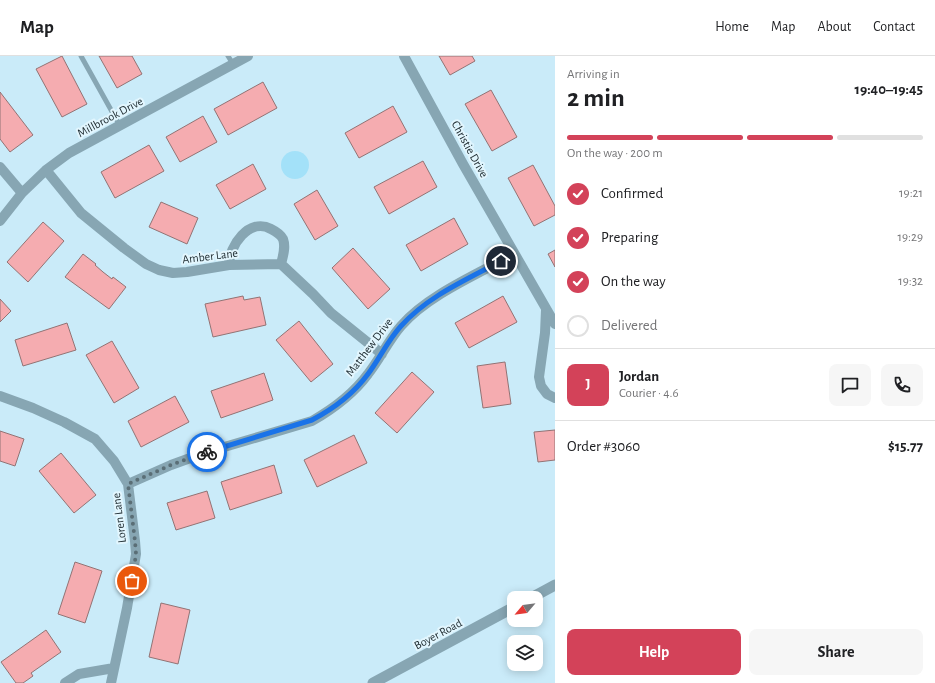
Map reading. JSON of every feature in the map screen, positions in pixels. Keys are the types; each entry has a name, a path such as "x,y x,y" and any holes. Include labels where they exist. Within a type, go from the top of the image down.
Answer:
{"street":[{"name":"Millbrook Drive","path":"0,221 22,193 46,170 69,153 120,126 230,60 248,56"},
{"name":"Christie Drive","path":"404,56 463,164 555,324"},
{"path":"0,167 22,193"},
{"name":"Amber Lane","path":"46,170 81,213 124,248 146,264 159,270 173,273 229,266 281,264"},
{"path":"229,266 232,250 238,239 256,226 266,226 282,238 284,250 281,264 331,313 382,354"},
{"name":"Matthew Drive","path":"128,484 204,452 312,420 328,412 349,395 368,375 388,343 401,326 427,302 514,254"},
{"path":"546,309 545,332 539,376 540,386 547,394 555,398"},
{"name":"Loren Lane","path":"0,396 33,408 64,422 94,439 114,461 128,484 136,554 127,608 111,683"},
{"path":"543,592 555,585"},
{"name":"Boyer Road","path":"373,683 507,611"},
{"path":"65,683 80,674 114,668"}],"lane":[{"path":"81,56 120,126"}],"shaded area":[{"path":"295,151 305,155 309,165 305,175 295,179 285,175 281,165 285,155"}],"building":[{"path":"62,56 87,104 62,117 36,69"},
{"path":"99,56 132,56 142,74 117,88"},
{"path":"439,56 472,56 475,61 450,75"},
{"path":"263,82 277,108 228,135 214,109"},
{"path":"491,90 517,137 492,151 465,104"},
{"path":"0,92 33,135 10,152 0,139"},
{"path":"393,106 407,132 359,158 345,133"},
{"path":"203,116 217,142 180,162 166,137"},
{"path":"149,145 164,171 115,198 101,172"},
{"path":"423,161 437,187 389,214 374,187"},
{"path":"253,164 266,189 230,209 216,185"},
{"path":"533,165 555,206 555,215 534,226 508,178"},
{"path":"317,190 338,226 315,240 294,204"},
{"path":"161,202 198,218 187,244 149,227"},
{"path":"454,218 468,244 421,271 406,245"},
{"path":"43,222 64,241 28,282 7,262"},
{"path":"353,248 390,289 368,309 332,268"},
{"path":"555,250 555,267 548,254"},
{"path":"83,254 112,279 113,277 126,287 109,309 65,277"},
{"path":"243,296 244,300 260,297 266,325 213,337 205,304"},
{"path":"503,296 517,322 469,348 455,323"},
{"path":"0,299 11,311 0,322"},
{"path":"299,321 333,364 311,382 276,340"},
{"path":"67,323 76,350 23,366 15,340"},
{"path":"112,341 139,388 114,403 86,355"},
{"path":"505,362 511,404 483,408 477,366"},
{"path":"412,372 434,392 397,433 375,413"},
{"path":"264,373 273,400 221,418 211,391"},
{"path":"175,396 189,422 141,447 128,421"},
{"path":"555,430 555,460 538,462 534,432"},
{"path":"0,431 24,439 15,466 0,461"},
{"path":"354,435 367,463 317,487 304,460"},
{"path":"61,453 96,495 74,513 39,471"},
{"path":"274,465 282,493 230,510 221,482"},
{"path":"207,491 215,518 176,530 167,503"},
{"path":"75,562 102,571 85,623 58,614"},
{"path":"161,603 190,610 178,664 149,657"},
{"path":"46,630 61,652 31,673 33,676 23,683 16,683 1,662"}],"way so far":[{"path":"132,581 136,554 128,484 171,465 207,452"}],"route":[{"path":"207,452 294,426 312,420 328,412 349,395 368,375 388,343 401,326 415,312 427,302 501,261"}]}
